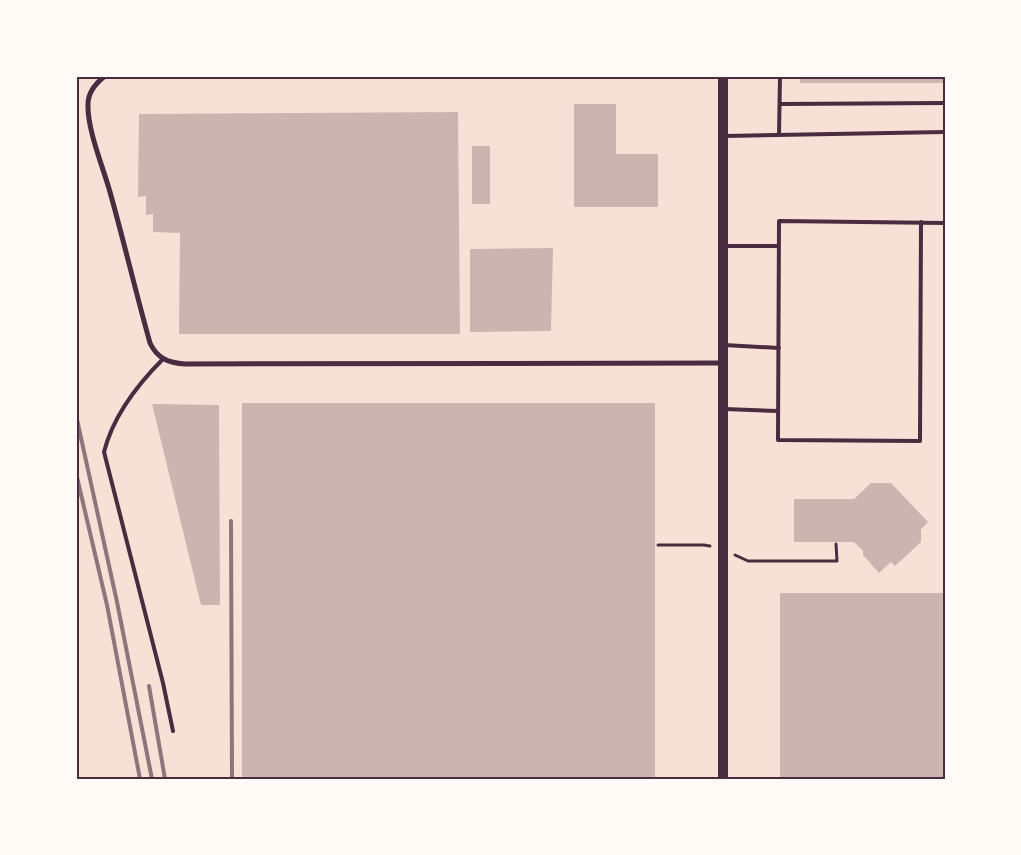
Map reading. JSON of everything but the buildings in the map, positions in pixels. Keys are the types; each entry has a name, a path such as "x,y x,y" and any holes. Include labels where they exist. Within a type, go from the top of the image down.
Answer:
{"main road":[{"path":"722,779 723,76"}],"street":[{"path":"106,76 96,83 88,102 90,124 150,343 157,355 163,359 174,364 723,362"}],"lane":[{"path":"780,76 780,136"},
{"path":"780,104 945,102"},
{"path":"723,136 945,132"},
{"path":"921,222 920,441 778,440 780,221 921,222 945,223"},
{"path":"723,246 779,246"},
{"path":"723,345 779,348"},
{"path":"163,359 147,375 124,407 107,438 104,452 163,683 173,731"},
{"path":"723,409 778,411"}],"path":[{"path":"658,545 704,545 723,550 748,561 837,561 836,544"}],"railway":[{"path":"76,415 117,602 152,779"},
{"path":"76,473 107,605 140,779"},
{"path":"231,521 232,779"},
{"path":"149,686 165,779"}]}
